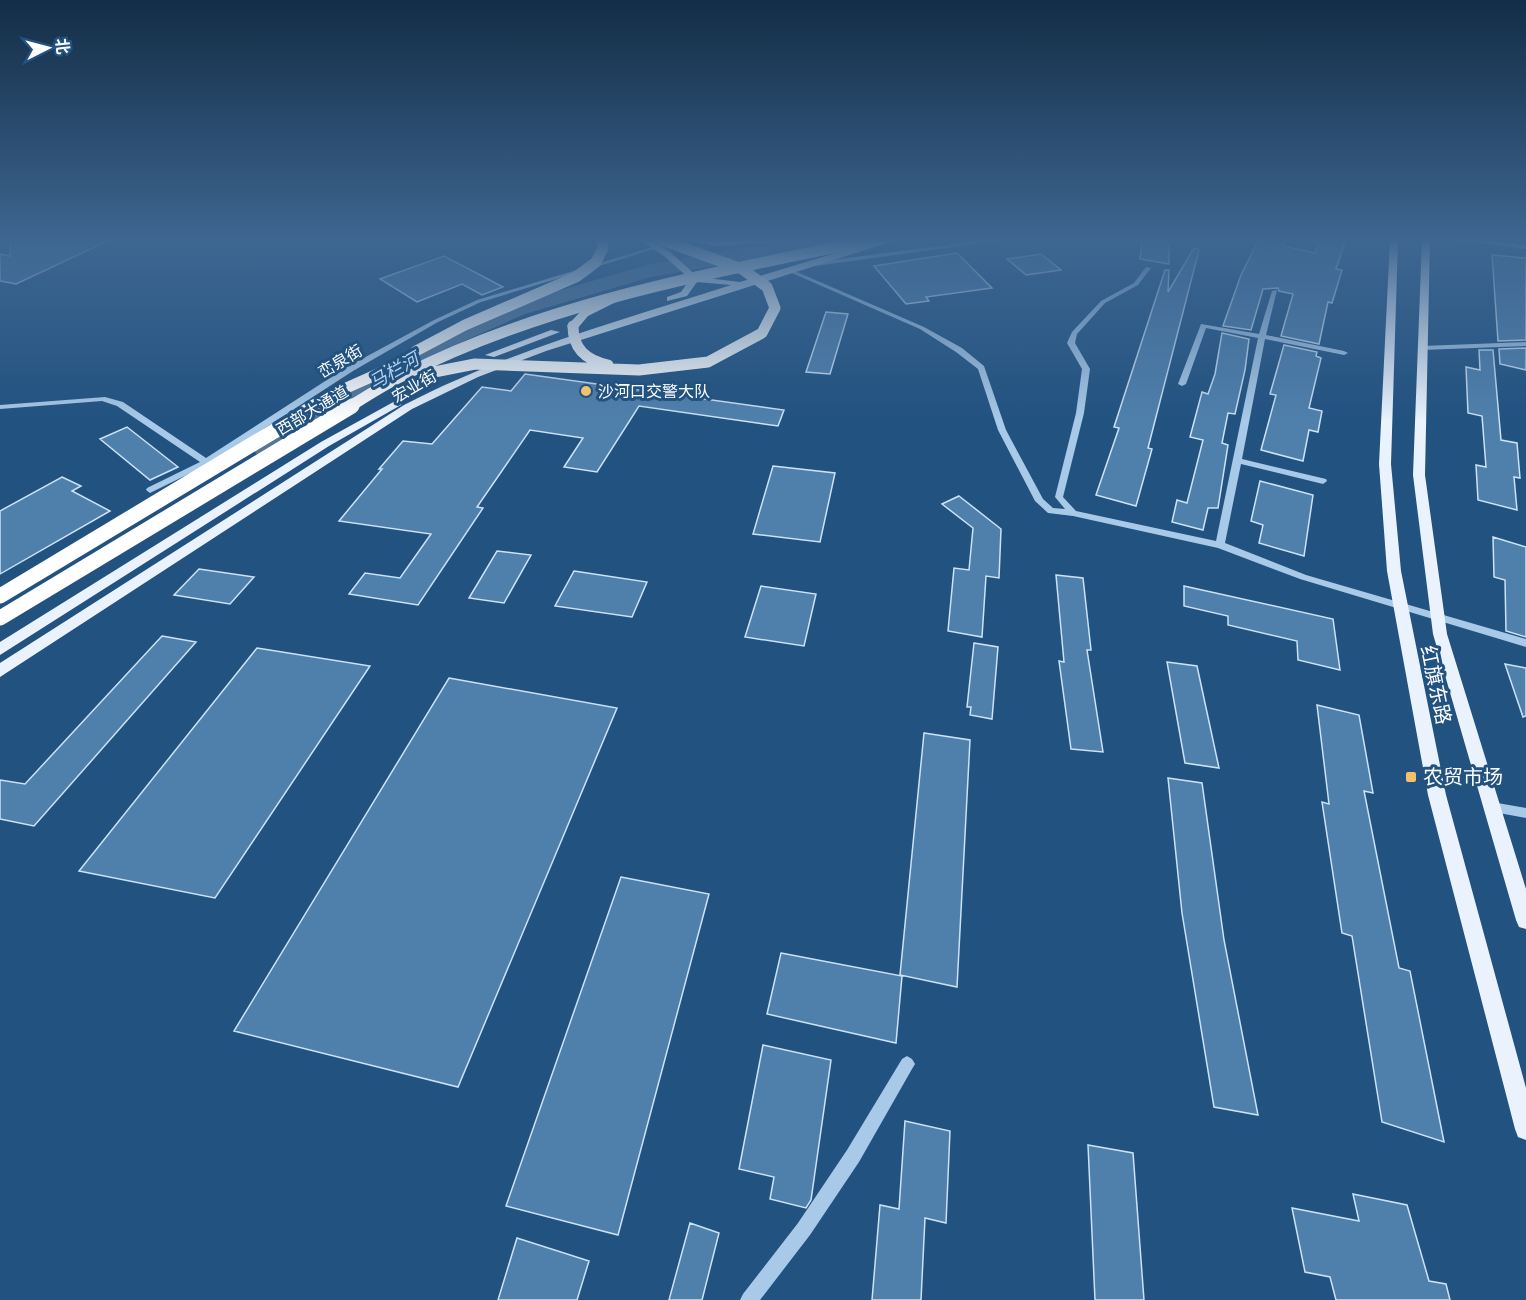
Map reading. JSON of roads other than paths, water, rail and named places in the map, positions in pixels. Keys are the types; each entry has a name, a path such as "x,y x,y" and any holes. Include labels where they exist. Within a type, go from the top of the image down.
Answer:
{"highway":[{"path":"344,389 465,325 524,300"},
{"name":"西部大通道","path":"0,596 344,389 438,346 571,300"},
{"name":"西部大通道","path":"0,618 403,375 514,327 602,300"},
{"path":"615,300 596,307 573,326 572,334 578,350 592,360 639,370"},
{"path":"370,395 424,374 475,364 639,370 708,362 762,333 775,308 772,300"}],"main road":[{"name":"宏业街","path":"0,649 325,444 449,373 520,343 665,300"},
{"name":"宏业街","path":"0,671 408,407 445,387 538,348 690,300"},
{"name":"红旗东路","path":"1392,300 1385,464 1394,571 1437,795 1526,1129"},
{"name":"红旗东路","path":"1424,300 1419,476 1440,618 1440,634 1526,920"}],"street":[{"name":"峦泉街","path":"150,490 206,462 350,369 436,321 483,300"},
{"path":"857,300 922,328 959,350 981,368 1002,430 1039,501 1051,511 1073,513 1220,545 1303,577 1526,644"},
{"path":"1073,513 1059,497 1080,413 1086,369 1071,343 1074,333 1107,300"},
{"path":"1220,545 1262,337 1273,300"},
{"path":"1182,384 1203,325 1344,353"},
{"path":"1422,348 1526,344"},
{"path":"0,407 102,399 120,404 206,462"},
{"path":"1236,460 1323,481"},
{"path":"1492,807 1526,813"},
{"path":"749,1300 804,1229 853,1156 907,1064"}],"waterway":[{"name":"马栏河","path":"267,449 455,336 517,309 546,300"}],"place":[{"name":"沙河口交警大队","path":"586,391"},
{"name":"农贸市场","path":"1411,777"}]}
